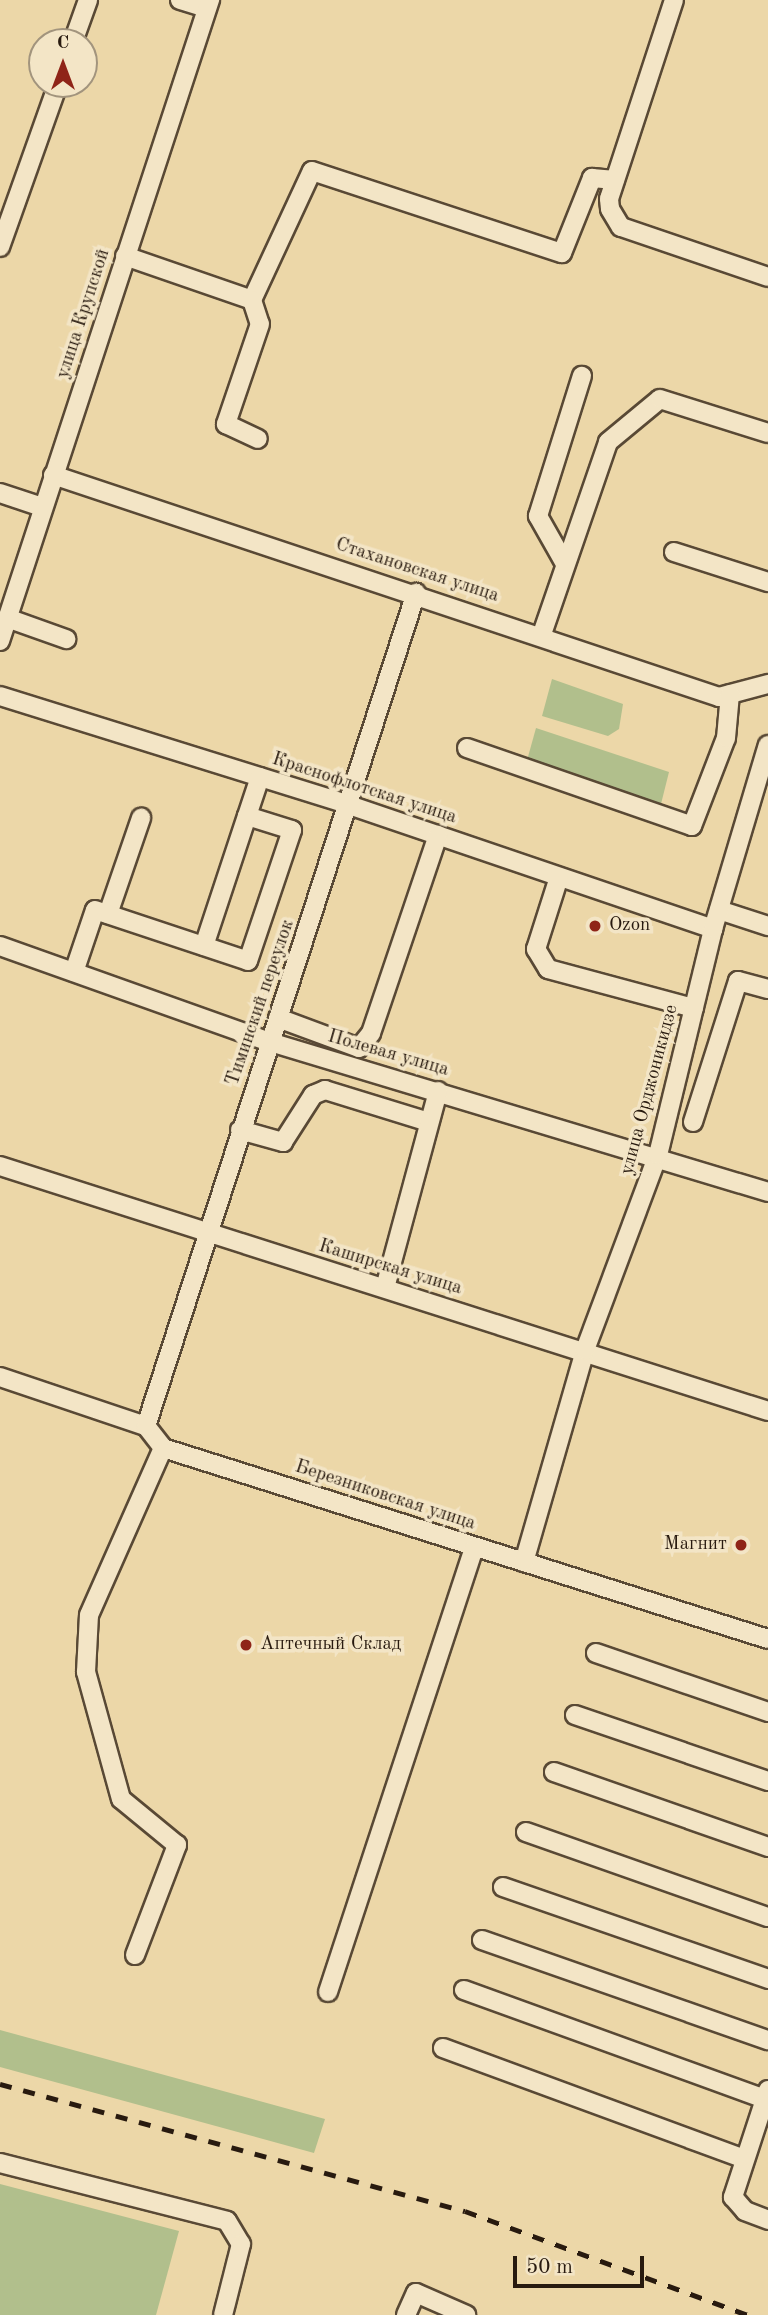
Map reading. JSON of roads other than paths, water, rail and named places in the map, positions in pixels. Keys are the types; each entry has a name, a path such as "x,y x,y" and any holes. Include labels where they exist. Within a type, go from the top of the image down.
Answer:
{"street":[{"path":"78,28 88,0"},
{"path":"180,0 208,4"},
{"path":"674,0 608,199 621,227 768,277"},
{"name":"улица Крупской","path":"0,641 208,4"},
{"path":"0,247 53,98"},
{"path":"258,439 226,424 260,324 251,300 312,171 562,253 592,178 615,180"},
{"path":"125,256 251,300"},
{"path":"564,562 538,516 582,376"},
{"path":"542,634 564,562 608,442 660,399 768,433"},
{"name":"Стахановская улица","path":"52,475 542,634 719,697 768,684"},
{"path":"0,493 42,507"},
{"path":"674,552 768,582"},
{"name":"Тиминский переулок","path":"146,1426 205,1232 349,805 416,593"},
{"path":"7,618 66,639"},
{"path":"467,748 692,826 726,738 730,694"},
{"name":"Краснофлотская улица","path":"0,696 349,805 713,929"},
{"name":"улица Орджоникидзе","path":"524,1562 585,1350 657,1155 713,929 768,745"},
{"path":"204,946 260,777"},
{"path":"74,972 94,910 248,961 292,830 247,816"},
{"path":"108,914 141,818"},
{"path":"278,1018 359,1048 371,1033 438,835"},
{"path":"559,877 536,949 548,969 694,1008"},
{"path":"719,910 767,922"},
{"name":"Полевая улица","path":"0,946 270,1042 657,1155 768,1192"},
{"path":"693,1122 738,981 768,989"},
{"path":"240,1130 282,1142 313,1095 325,1090 429,1122"},
{"path":"385,1288 438,1091"},
{"name":"Каширская улица","path":"0,1166 585,1350 768,1411"},
{"path":"0,1377 146,1426 163,1448 89,1615 86,1672 121,1799 177,1845 135,1955"},
{"name":"Березниковская улица","path":"163,1448 768,1639"},
{"path":"328,1992 474,1547"},
{"path":"596,1653 768,1712"},
{"path":"575,1715 768,1781"},
{"path":"554,1772 768,1847"},
{"path":"526,1832 768,1917"},
{"path":"503,1887 768,1979"},
{"path":"482,1940 768,2040"},
{"path":"464,1990 766,2094 734,2186 736,2205 768,2220"},
{"path":"443,2048 744,2159"},
{"path":"0,2163 227,2221 240,2244 223,2315"},
{"path":"406,2315 416,2293 466,2315"}],"railway":[{"path":"0,2084 465,2211 747,2315"}],"place":[{"name":"Ozon","path":"595,926"},
{"name":"Магнит","path":"741,1545"},
{"name":"Аптечный Склад","path":"246,1645"}]}
